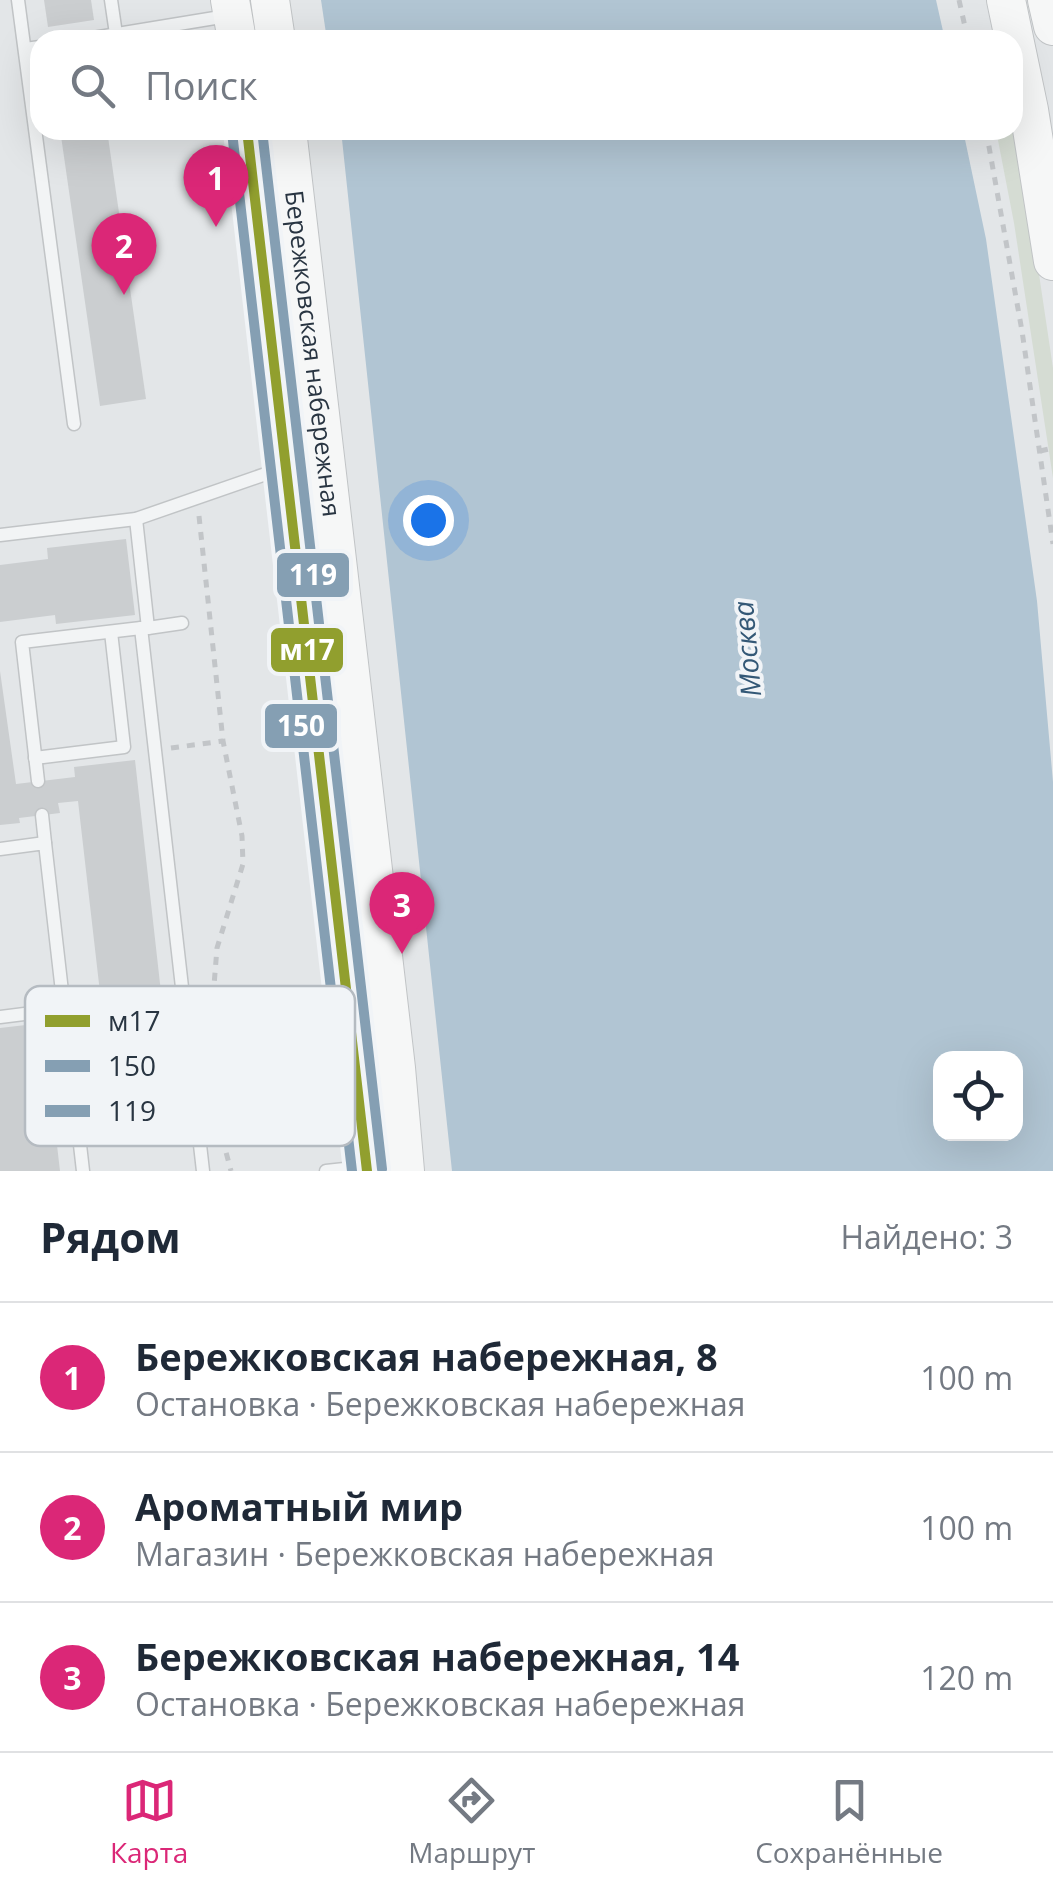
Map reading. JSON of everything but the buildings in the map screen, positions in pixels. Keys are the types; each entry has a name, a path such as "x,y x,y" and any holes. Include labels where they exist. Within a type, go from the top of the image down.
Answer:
{"main road":[{"path":"270,0 274,30"},
{"path":"1006,0 1012,30"},
{"path":"1047,0 1053,26"},
{"path":"1023,81 1053,261"},
{"name":"Бережковская набережная","path":"249,140 345,986"},
{"name":"Бережковская набережная","path":"288,140 405,1171"},
{"name":"Бережковская набережная","path":"355,1071 367,1169"}],"lane":[{"path":"18,0 30,38"},
{"path":"111,0 115,30"},
{"path":"145,30 233,18"},
{"path":"43,140 74,424"},
{"path":"0,535 136,520 287,467"},
{"path":"136,520 155,750 187,986"},
{"path":"38,781 22,642 182,623"},
{"path":"36,758 124,748 111,632"},
{"path":"42,816 61,986"},
{"path":"0,848 45,844"},
{"path":"0,1016 25,1013"},
{"path":"80,1146 83,1171"},
{"path":"203,1146 204,1171"},
{"path":"326,1171 367,1169"}],"path":[{"path":"959,0 966,30"},
{"path":"988,140 1053,544"},
{"path":"1040,450 1053,448"},
{"path":"197,498 222,742 242,836 243,864 216,948 211,986"},
{"path":"155,750 222,742"},
{"path":"222,1146 231,1171"}],"shaded area":[{"path":"998,140 1016,140 1030,214 1053,368 1053,478"}],"water":[{"path":"321,0 936,0 943,30 326,30"},
{"name":"Москва","path":"342,140 965,140 986,239 1037,601 1053,782 1053,1171 452,1171"}],"transit line":[{"name":"150","path":"233,140 331,986"},
{"name":"м17","path":"248,140 346,986"},
{"name":"119","path":"263,140 382,1169"},
{"name":"м17","path":"355,1067 367,1171"},
{"name":"150","path":"349,1146 352,1171"}],"place":[{"name":"Бережковская набережная, 8","path":"216,227"},
{"name":"Ароматный мир","path":"124,295"},
{"name":"Бережковская набережная, 14","path":"402,954"}]}
